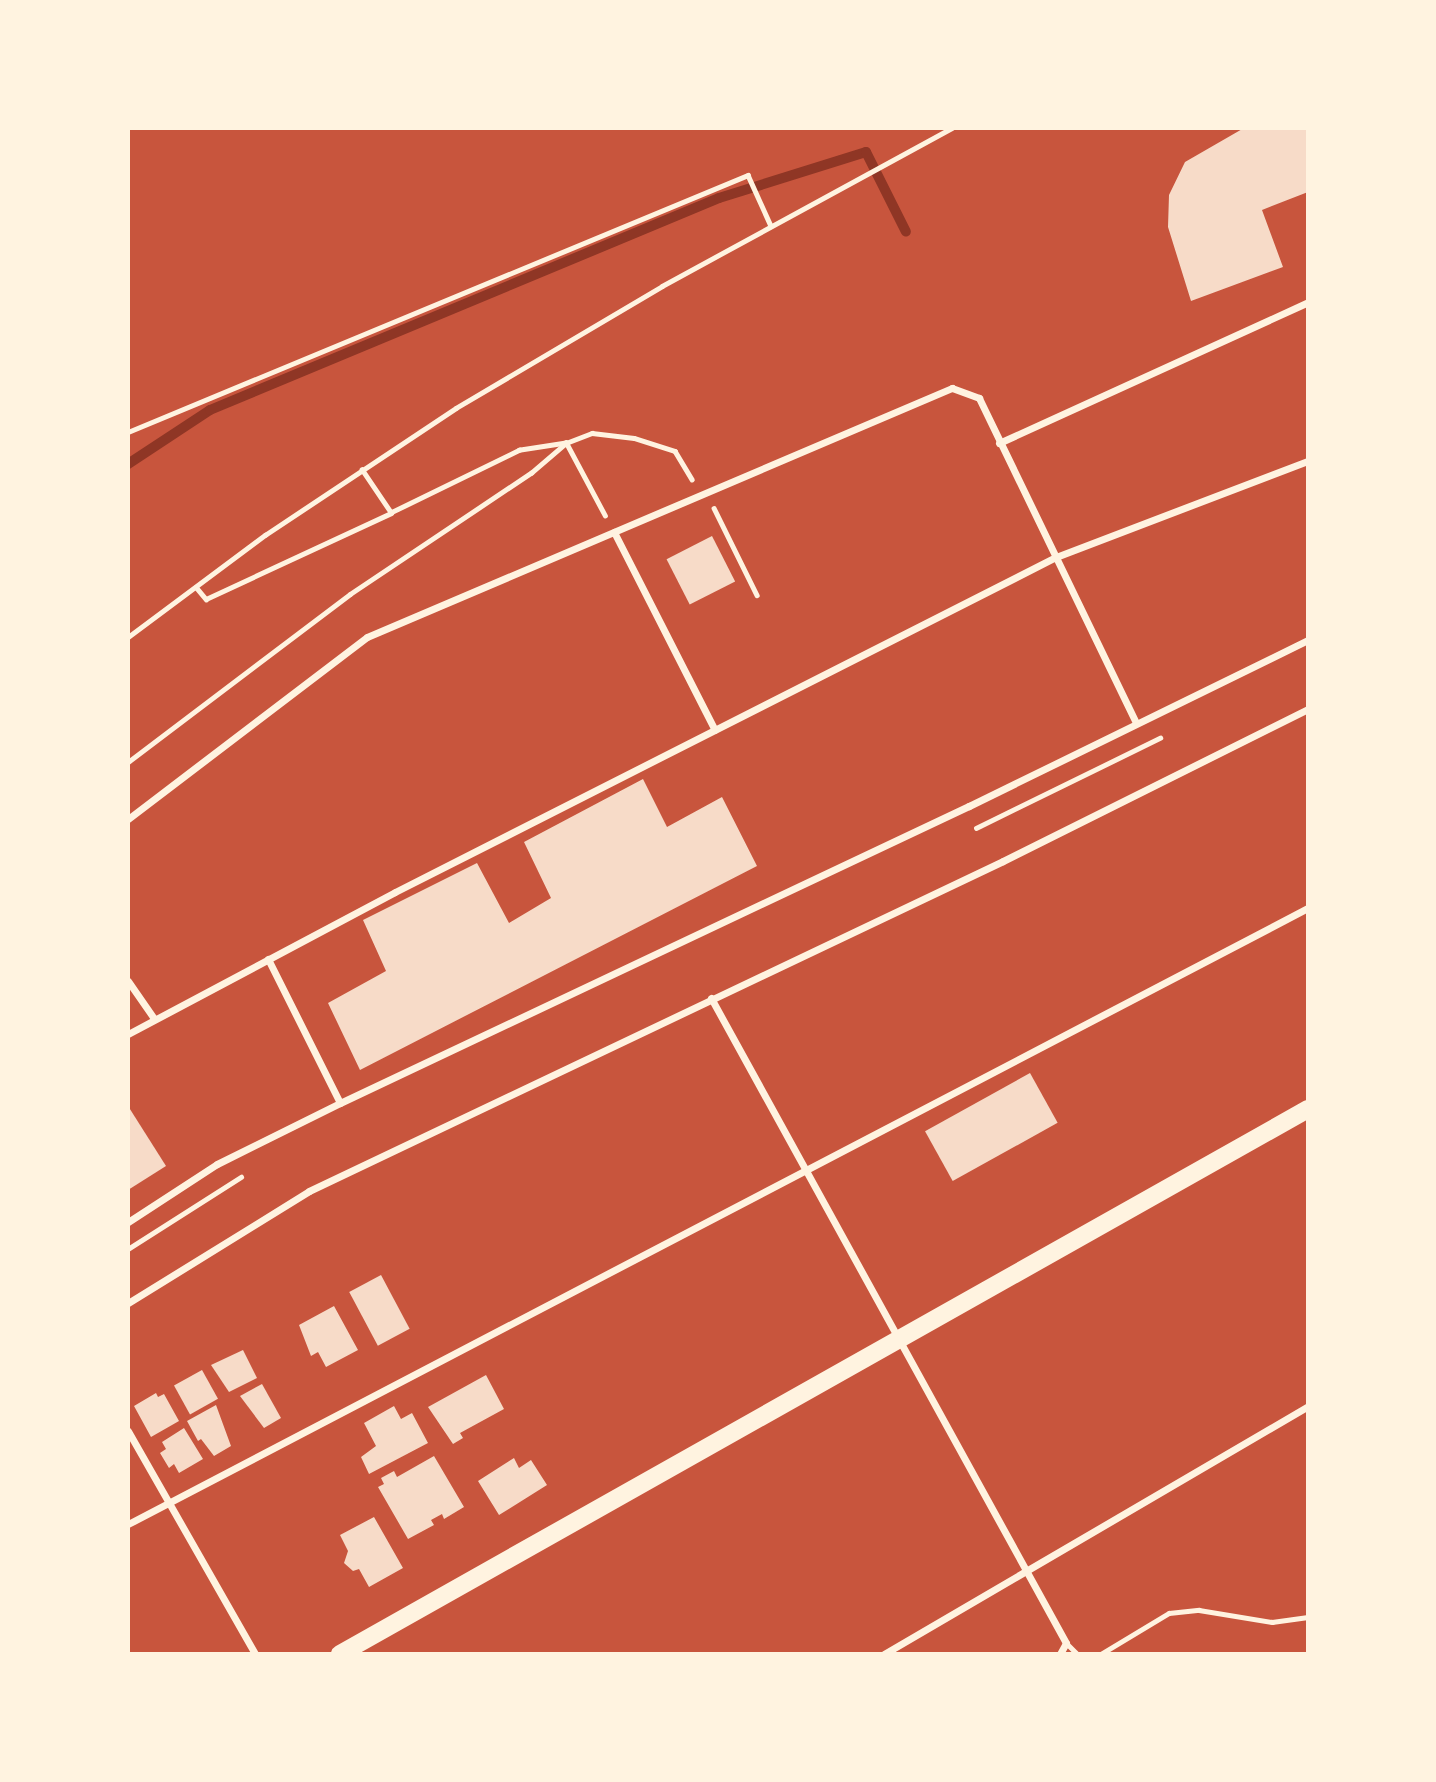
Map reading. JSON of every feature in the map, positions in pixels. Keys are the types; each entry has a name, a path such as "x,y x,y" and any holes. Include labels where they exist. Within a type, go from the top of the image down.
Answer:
{"main road":[{"path":"340,1654 1308,1109"}],"street":[{"path":"999,443 1308,302"},
{"path":"128,819 367,637 952,388 979,398 1136,723"},
{"path":"128,1034 153,1017 1056,557 1308,461"},
{"path":"614,532 715,730"},
{"path":"128,1222 217,1164 340,1103 1308,640"},
{"path":"128,1303 309,1191 1003,861 1308,709"},
{"path":"128,1524 165,1502 806,1172 1308,908"},
{"path":"268,959 340,1103"},
{"path":"128,981 153,1017"},
{"path":"711,998 1066,1643 1060,1654"},
{"path":"884,1654 1308,1406"},
{"path":"128,1431 165,1502 255,1654"}],"lane":[{"path":"1066,1643 1077,1654"}],"path":[{"path":"128,637 362,470 555,347 952,128"},
{"path":"128,432 748,175 771,226"},
{"path":"196,587 206,599 520,450 566,443 592,433 634,438 675,451 700,494 716,510 758,594"},
{"path":"566,443 614,532"},
{"path":"128,762 349,594 531,473 566,443"},
{"path":"362,470 391,513"},
{"path":"1101,1654 1169,1614 1199,1610 1272,1622 1308,1617"}],"building":[{"path":"1244,128 1308,128 1308,192 1262,210 1283,267 1191,301 1168,227 1169,195 1185,162"},
{"path":"712,536 735,581 690,605 667,559"},
{"path":"643,779 667,827 722,797 757,866 360,1070 328,1003 386,971 363,920 477,863 509,923 551,898 524,842"},
{"path":"1030,1073 1058,1123 953,1181 925,1131"},
{"path":"128,1106 166,1166 128,1190"},
{"path":"381,1275 410,1329 378,1346 349,1292"},
{"path":"334,1306 358,1350 326,1367 318,1352 311,1356 299,1325"},
{"path":"243,1350 257,1378 229,1392 211,1365"},
{"path":"202,1370 218,1399 190,1414 174,1386"},
{"path":"486,1375 504,1409 460,1433 463,1438 453,1444 428,1407"},
{"path":"262,1384 281,1418 264,1428 240,1396"},
{"path":"156,1393 158,1397 164,1394 179,1421 151,1437 134,1406"},
{"path":"216,1405 231,1446 214,1456 201,1439 198,1441 187,1421"},
{"path":"394,1406 401,1419 412,1413 428,1443 369,1474 361,1457 376,1446 364,1423"},
{"path":"184,1428 203,1459 179,1473 174,1464 169,1468 160,1453 166,1449 162,1442"},
{"path":"434,1456 464,1507 444,1519 442,1514 431,1520 434,1525 408,1539 378,1487 384,1484 381,1478 394,1471 397,1477"},
{"path":"514,1458 519,1468 531,1460 547,1485 499,1515 478,1481"},
{"path":"374,1517 403,1568 369,1587 359,1569 353,1571 344,1563 348,1551 340,1535"}],"waterway":[{"path":"128,464 210,410 719,198 866,152 906,232"}]}
